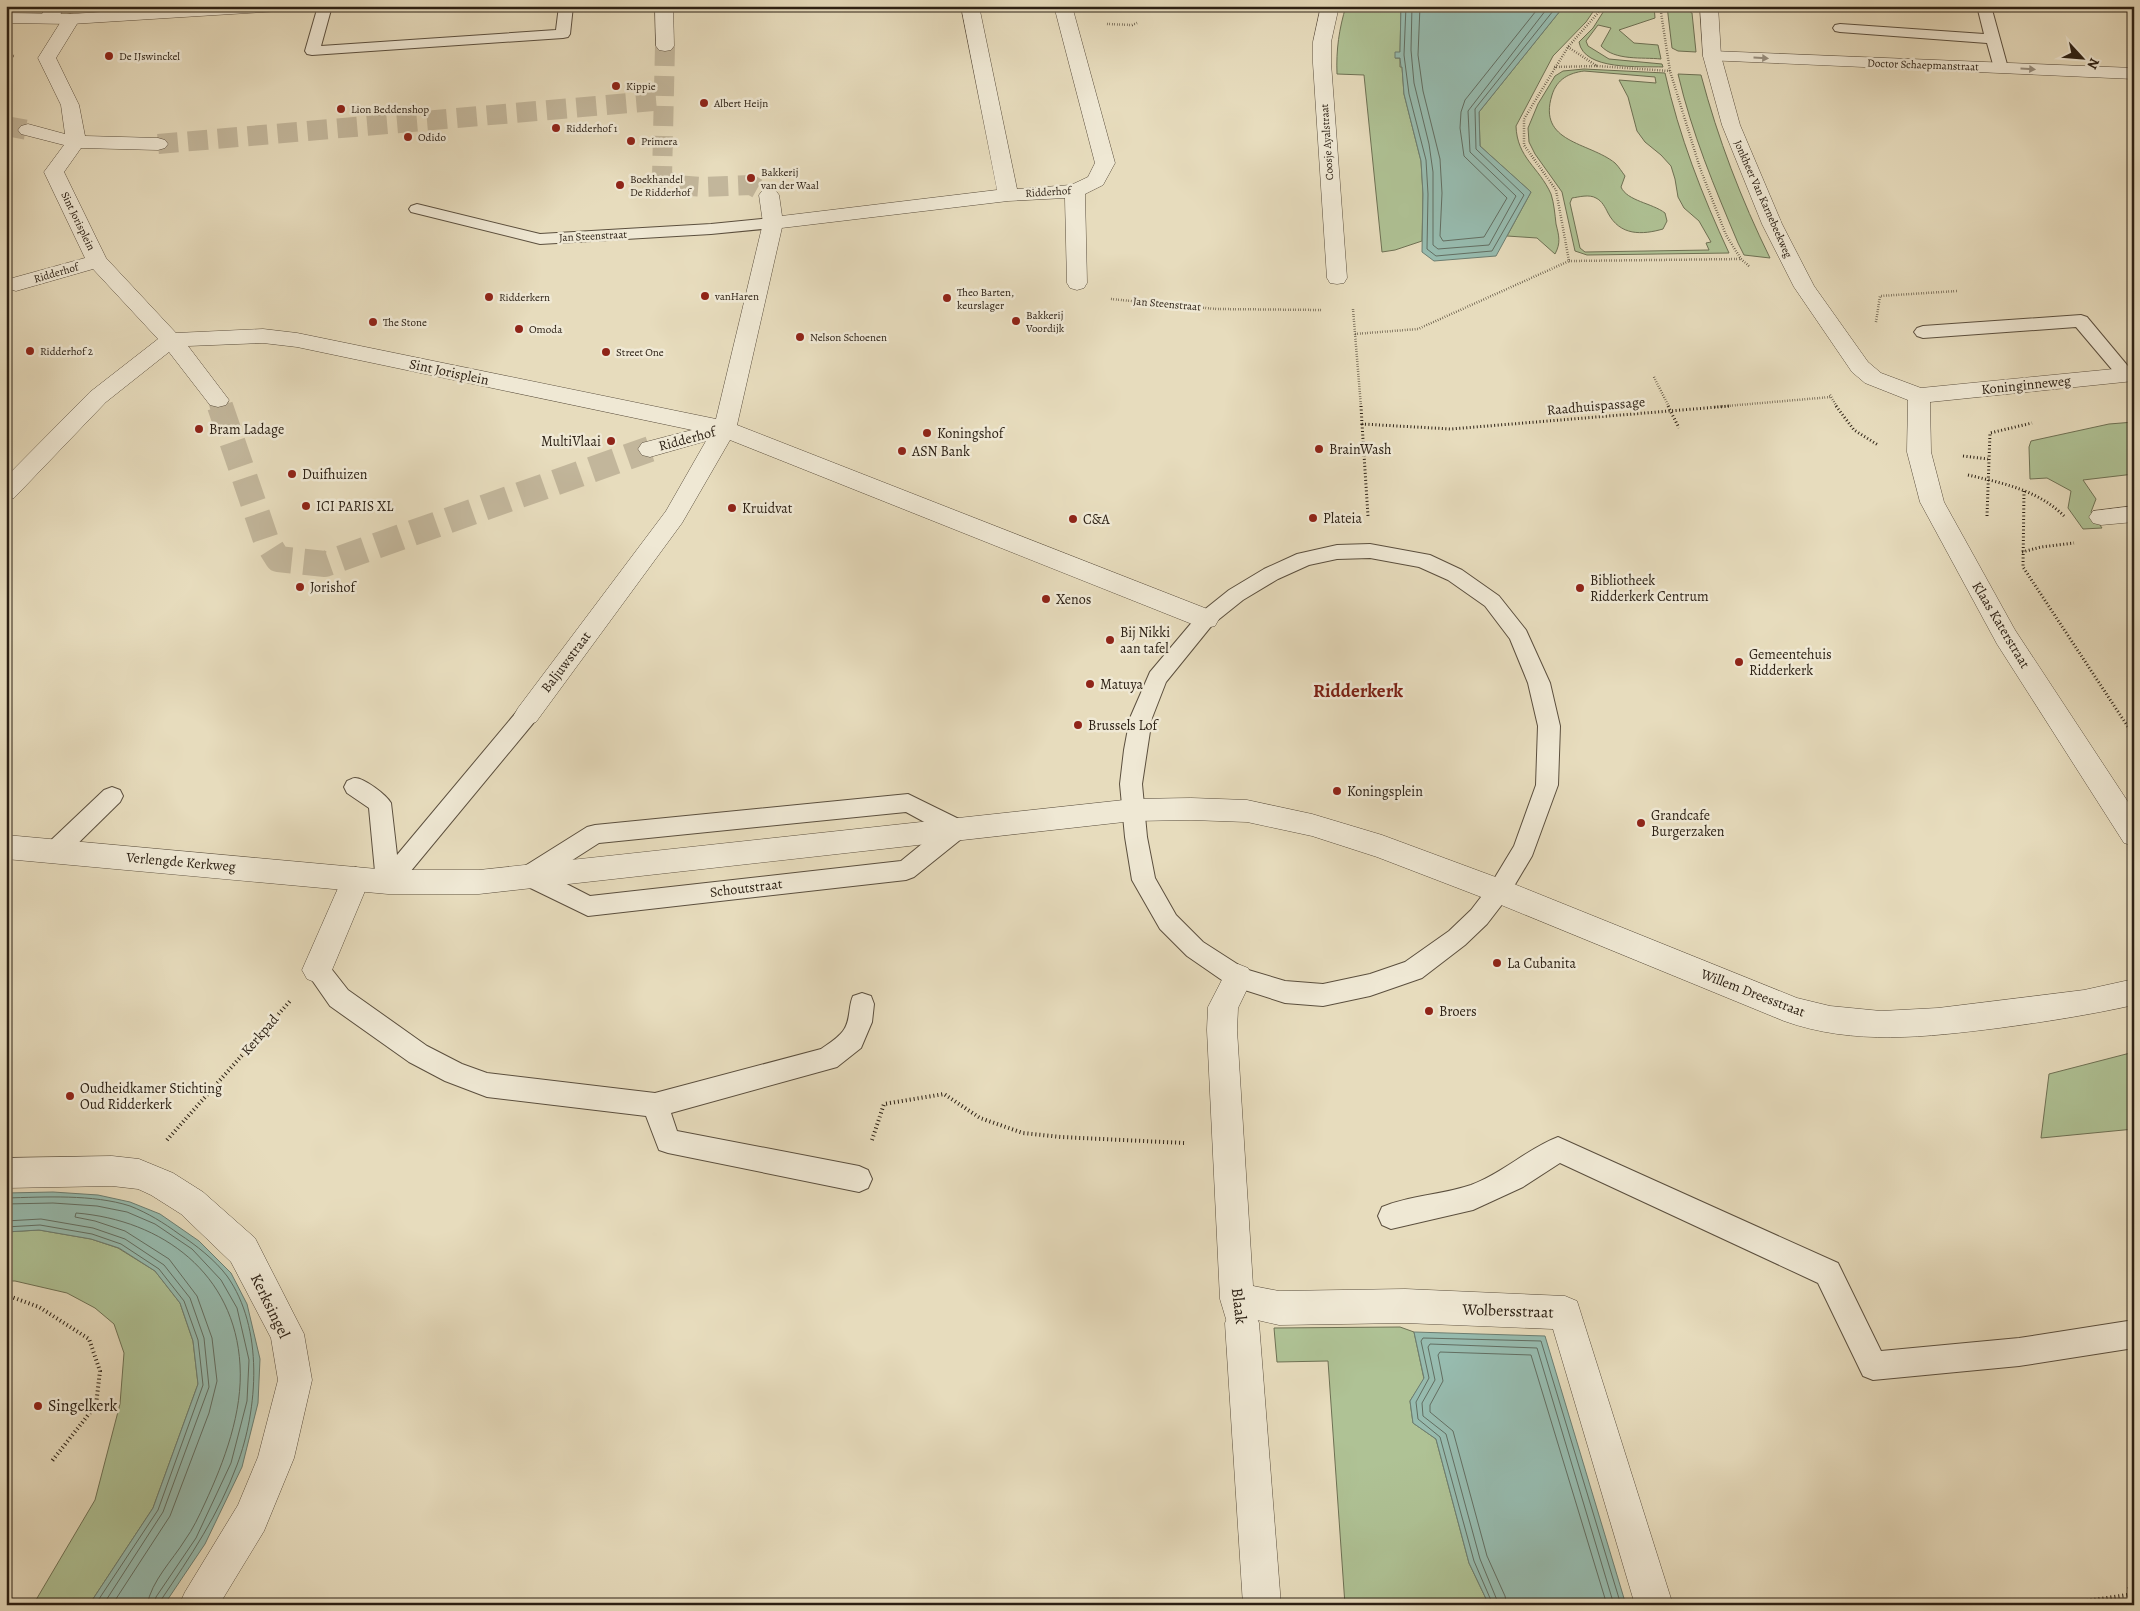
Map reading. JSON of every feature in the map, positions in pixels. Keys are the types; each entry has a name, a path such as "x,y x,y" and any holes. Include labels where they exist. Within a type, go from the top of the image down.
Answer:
{"street":[{"path":"6,18 280,6"},
{"path":"664,6 665,46"},
{"name":"Ridderhof","path":"970,6 1008,195 1075,191 1096,181 1105,163 1063,6"},
{"name":"Coosje Ayalstraat","path":"1330,6 1322,42 1322,64 1337,278"},
{"name":"Jonkheer Van Karnebeekweg","path":"1709,6 1712,56 1731,124 1772,224 1804,287 1860,367 1873,378 1919,396"},
{"path":"59,15 47,58 70,105 76,142"},
{"name":"Doctor Schaepmanstraat","path":"1712,56 2134,74"},
{"path":"28,130 76,142 158,144"},
{"name":"Sint Jorisplein","path":"76,142 54,172 97,261 171,340 263,336 297,340 725,429"},
{"path":"1075,191 1077,283"},
{"path":"768,194 773,223 725,429 1206,619"},
{"name":"Jan Steenstraat","path":"773,223 1008,195"},
{"name":"Ridderhof","path":"16,284 97,261"},
{"path":"6,492 98,397 171,340 218,400"},
{"name":"Koninginneweg","path":"1919,396 2130,375"},
{"name":"Klaas Katerstraat","path":"1919,396 1919,452 1932,502 2006,637 2134,835"},
{"name":"Ridderhof","path":"650,449 725,429"},
{"name":"Baljuwstraat","path":"527,715 674,517 725,429"},
{"path":"2101,517 2134,514"},
{"path":"317,970 356,879 388,882 479,882 1133,810 1191,809 1247,811 1302,823 1382,847 1499,892"},
{"name":"Verlengde Kerkweg","path":"6,847 356,879"},
{"name":"Willem Dreesstraat","path":"1499,892 1795,1011 1830,1020 1881,1025 1938,1022 2084,1003 2134,992"},
{"name":"Blaak","path":"1238,977 1223,1008 1227,1144 1262,1605"},
{"name":"Kerksingel","path":"6,1173 112,1171 139,1174 162,1184 192,1202 243,1250 287,1334 295,1380 276,1458 251,1518 198,1605"},
{"name":"Wolbersstraat","path":"1240,1311 1279,1308 1405,1306 1566,1313 1654,1605"}],"lane":[{"path":"325,6 312,51 563,34 566,6"},
{"path":"1984,6 2001,68"},
{"path":"1840,28 1993,39"},
{"name":"Jan Steenstraat","path":"417,209 540,239 711,229 773,223"},
{"path":"1923,332 2081,321 2130,375"},
{"path":"1370,551 1423,560 1455,575 1492,601 1519,636 1540,683 1549,726 1547,785 1524,849 1499,892 1457,938 1413,970 1370,985 1323,995 1284,992 1238,977 1195,949 1168,922 1144,880 1133,810 1131,784 1135,750 1141,718 1157,678 1206,619 1236,595 1271,574 1304,559 1337,552 1370,551"},
{"name":"Baljuwstraat","path":"388,882 527,715"},
{"path":"355,787 380,803 388,882"},
{"path":"55,851 112,796"},
{"name":"Schoutstraat","path":"528,876 588,906 906,870 957,829"},
{"path":"317,970 339,998 418,1054 454,1072 487,1085 655,1105 828,1059 852,1040 860,1022 862,1004"},
{"path":"655,1105 668,1141 859,1179"},
{"path":"1390,1216 1473,1197 1514,1178 1558,1149 1828,1273 1873,1366 2019,1352 2134,1334"}],"path":[{"path":"1569,261 1556,190 1524,145 1524,119 1554,67 1568,47 1604,6"},
{"path":"1568,47 1597,66"},
{"path":"1554,67 1597,66 1670,71"},
{"path":"1355,334 1418,329 1569,261 1741,259"},
{"name":"Jan Steenstraat","path":"1077,283 1104,298 1217,309 1324,310"},
{"path":"1353,311 1368,522"},
{"path":"1654,377 1679,428"},
{"name":"Raadhuispassage","path":"1362,424 1451,429 1831,396"},
{"path":"1988,479 2024,491 2058,508 2070,522"},
{"path":"2024,491 2022,552 2024,567 2134,736"},
{"name":"Kerkpad","path":"139,1174 317,970"},
{"path":"859,1179 884,1104 944,1094 980,1118 1023,1133 1061,1137 1227,1144"},
{"path":"6,1295 39,1307 89,1339 100,1372 96,1405 52,1461"},
{"path":"2059,1605 2132,1594 2129,1588"}],"green space":[{"path":"1346,6 1371,9 1372,6 1401,6 1400,53 1395,58 1400,58 1404,94 1421,161 1423,194 1422,241 1395,250 1382,252 1364,75 1337,74 1338,40"},
{"path":"1564,6 1597,6 1586,22 1553,56 1516,126 1517,137 1524,154 1541,176 1551,194 1559,239 1555,254 1537,238 1507,236 1531,192 1480,146 1479,112"},
{"path":"1607,6 1654,6 1655,18 1619,30 1634,43 1658,45 1661,59 1621,56 1607,51 1601,46 1611,28 1598,25 1586,41 1588,46 1609,59 1662,64 1663,67 1614,65 1591,58 1583,51 1579,42 1593,28"},
{"path":"1667,6 1681,6 1692,13 1696,52 1678,51 1672,48"},
{"path":"1584,69 1665,73 1677,120 1692,165 1729,253 1587,255 1575,251 1562,192 1535,154 1529,142 1528,128 1538,104 1555,76 1563,71","holes":["1584,71 1655,77 1656,83 1619,80 1628,97 1637,131 1645,142 1671,166 1678,197 1684,208 1699,221 1711,242 1706,243 1709,250 1585,252 1580,248 1570,203 1572,198 1587,196 1596,198 1602,202 1613,221 1625,230 1632,232 1640,233 1663,229 1667,221 1665,213 1634,199 1624,192 1621,187 1625,176 1615,163 1558,132 1552,123 1549,111 1554,89 1564,78 1573,73"]},
{"path":"1678,74 1701,75 1731,168 1749,214 1770,258 1744,255 1738,243 1704,160"},
{"path":"2134,422 2134,474 2083,480 2096,499 2091,512 2102,528 2083,529 2068,508 2071,491 2047,478 2030,479 2029,447 2031,441 2109,424"},
{"path":"2134,1052 2134,1129 2041,1138 2049,1074"},
{"path":"39,1230 91,1239 118,1248 155,1271 180,1303 193,1341 198,1384 153,1508 89,1605 33,1605 95,1500 120,1404 124,1353 114,1324 95,1308 67,1293 15,1281 6,1281 6,1232"},
{"path":"1400,1327 1414,1332 1424,1379 1410,1401 1413,1423 1436,1439 1469,1563 1489,1605 1345,1605 1328,1361 1277,1362 1274,1328"}],"water":[{"path":"1401,6 1564,6 1479,112 1480,146 1531,192 1496,256 1434,261 1422,252 1423,194 1421,161 1404,94 1400,58 1395,58 1395,52 1400,52"},
{"path":"53,1192 98,1195 130,1202 160,1214 199,1241 231,1273 247,1304 260,1359 258,1403 242,1467 205,1544 164,1605 89,1605 153,1508 198,1384 193,1341 180,1303 155,1271 119,1248 91,1239 39,1230 6,1232 6,1193"},
{"path":"1414,1332 1545,1336 1626,1605 1489,1605 1469,1563 1436,1439 1413,1423 1410,1401 1424,1378"}],"tunnel":[{"path":"664,100 665,46"},
{"path":"158,144 664,100"},
{"path":"664,100 662,178 676,185 703,187 751,185 769,195"},
{"path":"6,126 28,130"},
{"path":"218,400 220,407"},
{"path":"220,406 266,540 278,559 325,564 650,449"}],"place":[{"name":"De IJswinckel","path":"109,56"},
{"name":"Kippie","path":"616,86"},
{"name":"Albert Heijn","path":"704,103"},
{"name":"Lion Beddenshop","path":"341,109"},
{"name":"Ridderhof 1","path":"556,128"},
{"name":"Odido","path":"408,137"},
{"name":"Primera","path":"631,141"},
{"name":"Bakkerij van der Waal","path":"751,178"},
{"name":"Boekhandel De Ridderhof","path":"620,185"},
{"name":"vanHaren","path":"705,296"},
{"name":"Ridderkern","path":"489,297"},
{"name":"Theo Barten, keurslager","path":"947,298"},
{"name":"Bakkerij Voordijk","path":"1016,321"},
{"name":"The Stone","path":"373,322"},
{"name":"Omoda","path":"519,329"},
{"name":"Nelson Schoenen","path":"800,337"},
{"name":"Ridderhof 2","path":"30,351"},
{"name":"Street One","path":"606,352"},
{"name":"Bram Ladage","path":"199,429"},
{"name":"Koningshof","path":"927,433"},
{"name":"MultiVlaai","path":"611,441"},
{"name":"BrainWash","path":"1319,449"},
{"name":"ASN Bank","path":"902,451"},
{"name":"Duifhuizen","path":"292,474"},
{"name":"ICI PARIS XL","path":"306,506"},
{"name":"Kruidvat","path":"732,508"},
{"name":"Plateia","path":"1313,518"},
{"name":"C&A","path":"1073,519"},
{"name":"Jorishof","path":"300,587"},
{"name":"Bibliotheek Ridderkerk Centrum","path":"1580,588"},
{"name":"Xenos","path":"1046,599"},
{"name":"Bij Nikki aan tafel","path":"1110,640"},
{"name":"Gemeentehuis Ridderkerk","path":"1739,662"},
{"name":"Matuya","path":"1090,684"},
{"name":"Brussels Lof","path":"1078,725"},
{"name":"Koningsplein","path":"1337,791"},
{"name":"Grandcafe Burgerzaken","path":"1641,823"},
{"name":"La Cubanita","path":"1497,963"},
{"name":"Broers","path":"1429,1011"},
{"name":"Oudheidkamer Stichting Oud Ridderkerk","path":"70,1096"},
{"name":"Singelkerk","path":"38,1406"}],"district":[{"name":"Ridderkerk","path":"1358,691"}]}
